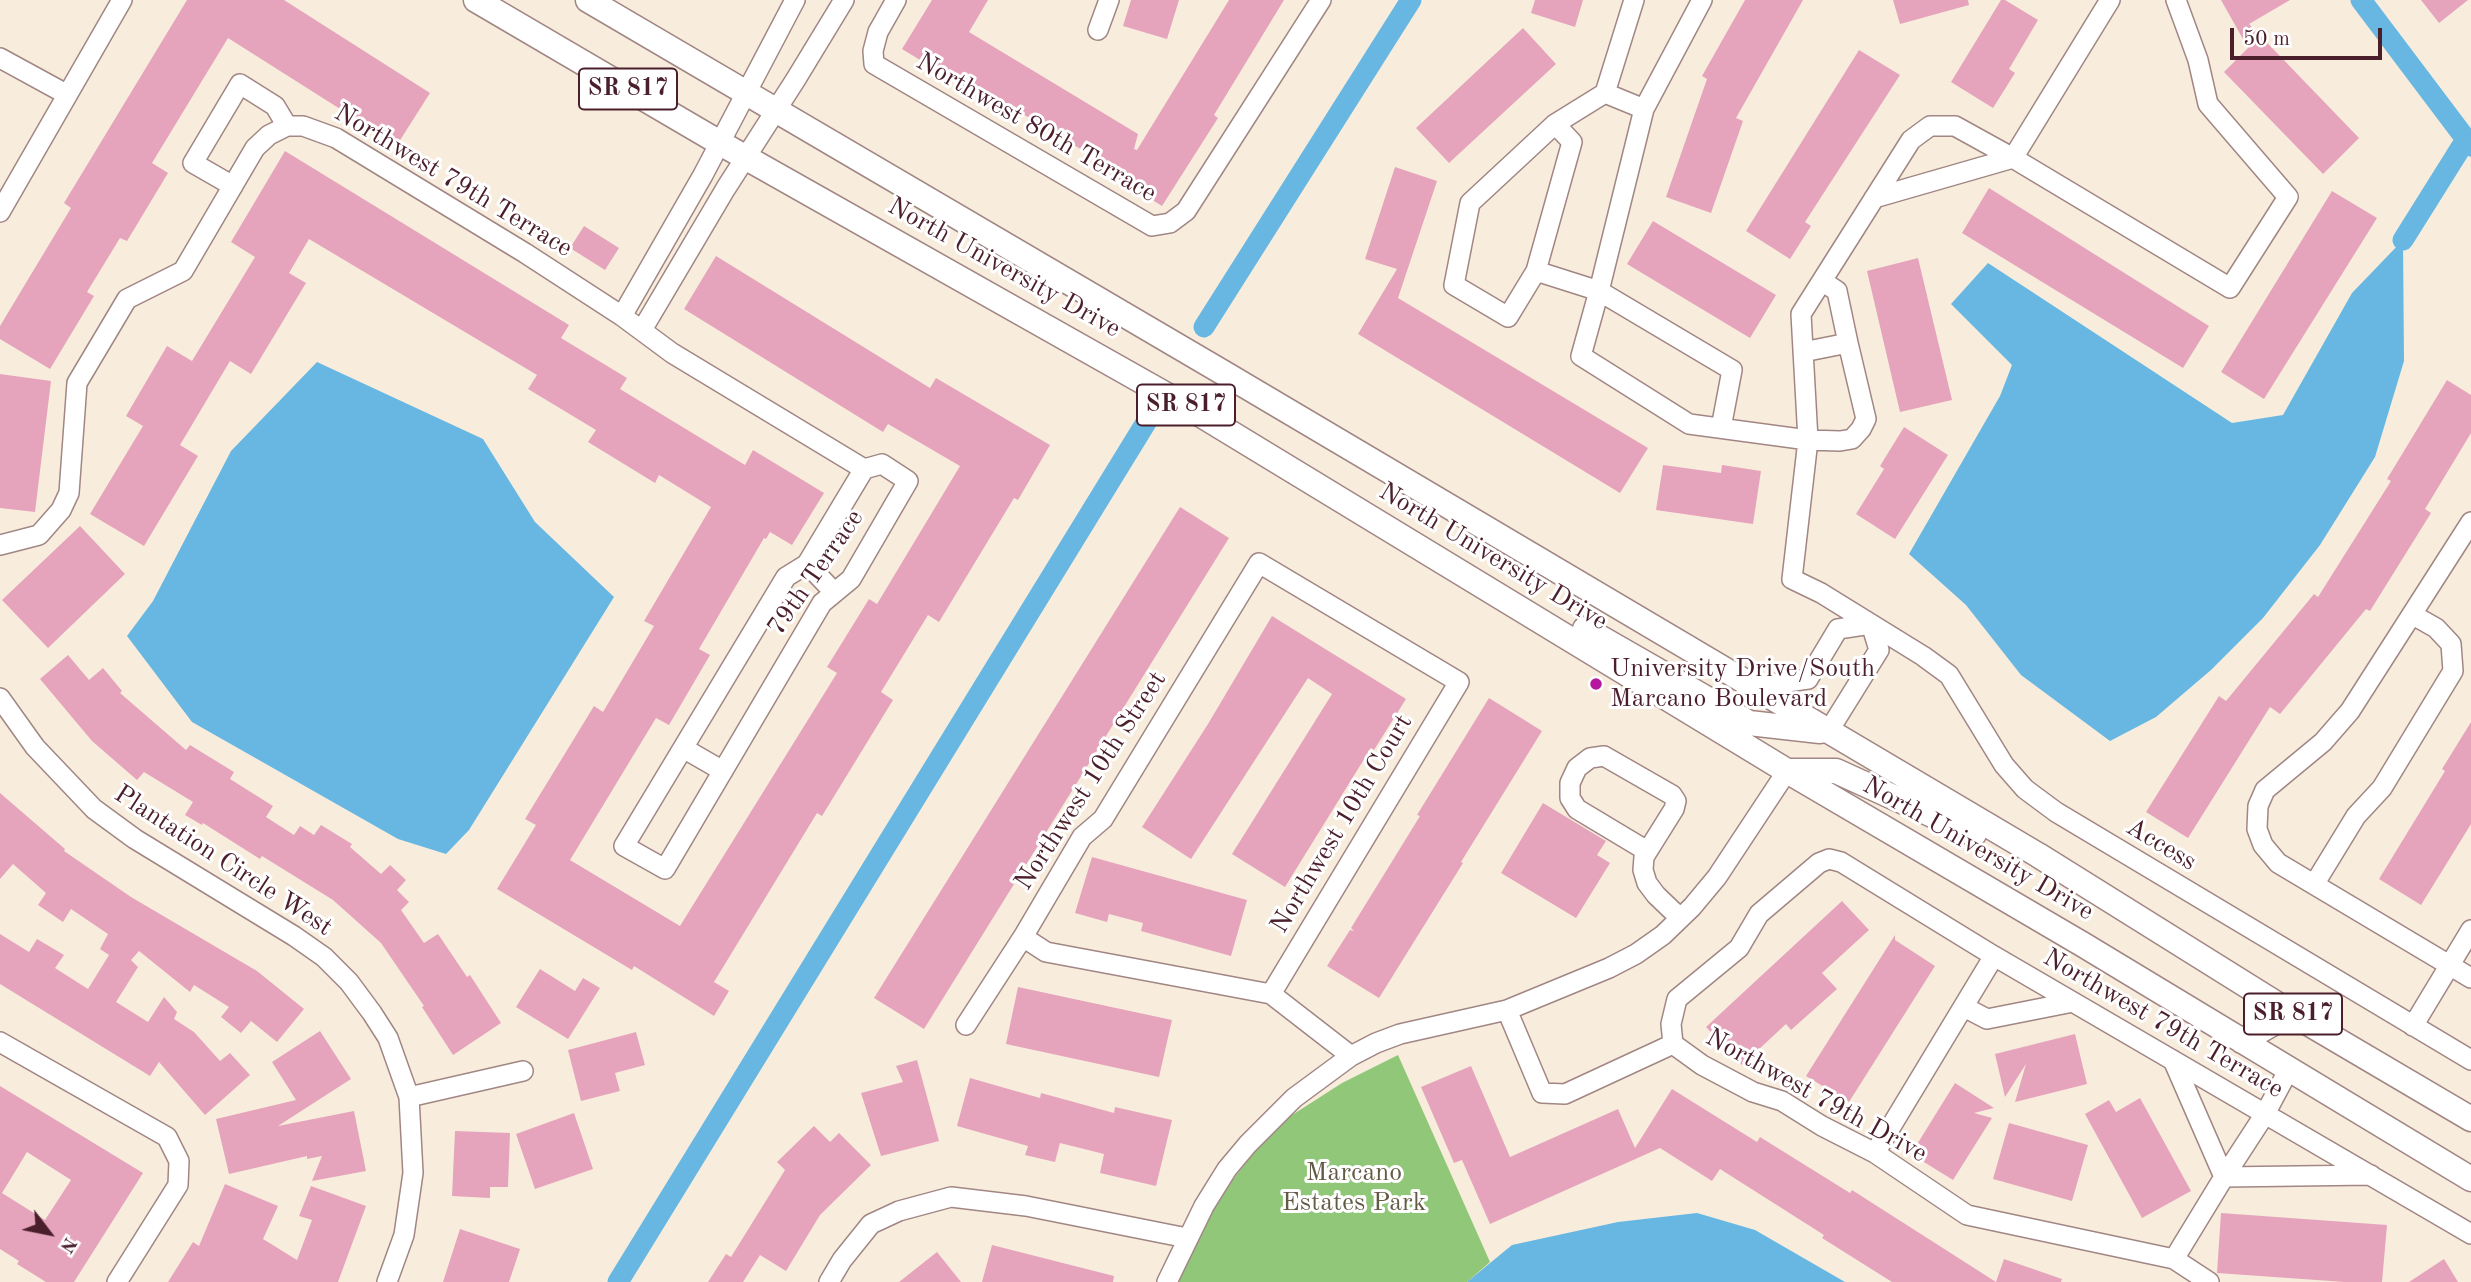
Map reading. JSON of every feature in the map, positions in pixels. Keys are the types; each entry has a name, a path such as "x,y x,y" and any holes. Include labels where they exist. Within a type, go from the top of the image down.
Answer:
{"main road":[{"name":"North University Drive","path":"476,0 720,143 1194,410 1787,771 2082,944 2471,1179"},
{"name":"North University Drive","path":"588,0 2038,855 2291,1013 2471,1119"},
{"path":"1499,596 1514,593 1523,595 1749,723 1828,732"},
{"path":"1787,771 1836,771 2003,847 2038,855"},
{"path":"2242,1041 2291,1013"}],"street":[{"path":"0,212 122,0"},
{"path":"622,316 720,143 795,0"},
{"path":"642,330 844,0"},
{"name":"Northwest 80th Terrace","path":"896,0 878,32 873,51 874,64 1152,226 1170,223 1186,211 1321,0"},
{"path":"1098,30 1109,0"},
{"path":"1555,124 1572,142 1536,271 1508,317 1454,285 1470,203 1555,124 1605,93 1634,0"},
{"path":"1702,0 1644,109 1581,356 1689,424 1808,440 1852,439 1866,419 1837,291 1822,281"},
{"path":"1874,198 2013,158 2110,0"},
{"path":"1808,440 1801,314 1911,140 1930,126 1955,126 2230,288 2288,197 2208,104 2198,60 2176,0"},
{"path":"0,58 66,94"},
{"path":"0,545 39,535 61,510 69,493 77,383 127,299 183,271 233,186 255,148 269,135 287,126 275,106 240,85 193,163 233,186"},
{"path":"1605,93 1644,109"},
{"name":"Northwest 79th Terrace","path":"287,126 303,126 336,138 525,253 622,316 672,353 864,469"},
{"path":"1536,271 1599,291 1732,370 1721,428"},
{"path":"1803,352 1848,343"},
{"name":"Access","path":"1808,440 1792,579 1821,593 1949,676 2004,765 2025,789 2056,812 2471,1060"},
{"name":"79th Terrace","path":"882,464 908,481 851,579 822,603 666,869 624,846 786,577 807,564 864,469 882,464"},
{"path":"2471,522 2350,711 2323,742 2265,790 2258,806 2257,829 2263,845 2278,863 2471,978"},
{"name":"Northwest 10th Court","path":"1259,563 1458,682 1271,994"},
{"name":"Northwest 10th Street","path":"966,1026 1082,837 1103,819 1259,563"},
{"path":"807,564 835,592"},
{"path":"2315,883 2356,817 2382,788 2453,671 2451,644 2436,628 2413,615"},
{"path":"1752,687 1808,680 1838,629 1871,624 1880,650 1828,732"},
{"name":"Plantation Circle West","path":"0,698 35,747 94,809 135,839 324,957 349,982 388,1038 409,1097 413,1172 404,1235 387,1282"},
{"path":"683,748 723,771"},
{"path":"1647,852 1577,809 1570,798 1570,783 1577,768 1590,758 1604,756 1672,795 1675,809 1644,857 1643,870 1647,883 1656,895 1680,918"},
{"path":"1167,1282 1187,1238 1227,1169 1294,1098 1351,1056 1400,1034 1507,1010 1636,954 1680,918 1717,877 1787,771"},
{"name":"Northwest 79th Terrace","path":"1673,1044 1671,1024 1677,999 1739,948 1759,914 1819,863 1829,859 1841,862 1994,956 2471,1234"},
{"path":"2413,1026 2471,930"},
{"path":"1023,937 1046,952 1271,994 1351,1056"},
{"path":"1875,1153 1994,956"},
{"path":"1964,1007 1987,1019 2073,1002"},
{"path":"1507,1010 1542,1093 1565,1094 1673,1044"},
{"path":"0,1042 167,1137 179,1161 178,1185 117,1282"},
{"name":"Northwest 79th Drive","path":"1673,1044 1702,1065 1753,1092 1782,1101 1822,1126 1875,1153 1967,1215 2174,1259 2209,1282"},
{"path":"2173,1060 2224,1177"},
{"path":"2174,1259 2266,1114 2289,1069"},
{"path":"409,1097 523,1071"},
{"path":"2224,1177 2372,1175"},
{"path":"829,1282 842,1260 871,1224 899,1211 951,1197 1026,1206 1187,1238"}],"green space":[{"name":"Marcano Estates Park","path":"1398,1055 1490,1262 1467,1282 1179,1282 1200,1221 1275,1126 1342,1083"}],"water":[{"path":"2403,240 2404,361 2375,457 2320,545 2263,618 2211,670 2156,717 2110,741 2021,675 1966,605 1909,554 2000,396 2012,365 1951,304 1988,263 2232,423 2283,415 2352,293"},
{"path":"317,362 483,439 535,522 614,597 469,830 446,854 398,839 192,722 127,636 153,601 231,451"},
{"path":"1697,1213 1755,1230 1845,1282 1467,1282 1512,1245 1618,1222"}],"building":[{"path":"187,0 284,0 430,93 397,145 228,38 152,163 168,173 127,241 120,238 87,292 94,296 50,369 0,339 0,326 71,208 64,203"},
{"path":"932,0 988,0 969,32 1138,134 1134,149 1137,150 1229,0 1284,0 1214,115 1218,118 1162,206 1112,175 1115,170 980,88 976,94 902,49"},
{"path":"1131,0 1179,0 1167,39 1123,26"},
{"path":"1535,0 1583,0 1575,27 1531,13"},
{"path":"1745,0 1803,0 1736,118 1743,121 1711,213 1666,197 1707,79 1702,76"},
{"path":"1893,0 1968,0 1969,5 1900,24"},
{"path":"2001,0 2038,20 2009,69 2015,73 1993,108 1951,82"},
{"path":"2221,0 2290,0 2249,24 2359,138 2323,174 2224,72 2248,48"},
{"path":"2421,0 2468,0 2439,23"},
{"path":"1523,28 1556,64 1449,163 1416,128"},
{"path":"1859,50 1900,75 1805,222 1811,226 1790,259 1746,231"},
{"path":"285,151 569,325 561,338 627,378 620,389 745,465 753,450 824,493 792,545 770,532 766,539 764,538 699,649 710,655 669,725 656,718 570,860 680,926 837,673 827,667 869,599 877,604 960,466 888,424 883,432 684,309 716,256 930,388 936,378 1050,445 1018,500 1014,498 939,622 928,615 881,692 893,700 822,816 817,813 714,982 729,991 714,1016 634,966 632,970 497,889 536,825 525,819 594,706 603,712 654,626 644,621 711,507 659,475 655,483 588,442 596,430 528,389 537,375 309,239 289,273 306,283 251,374 230,361 180,445 198,456 144,546 90,514 143,426 126,416 167,346 192,361 255,257 231,242"},
{"path":"1395,167 1437,181 1398,298 1648,448 1620,493 1358,334 1397,269 1365,259"},
{"path":"1989,188 2209,326 2183,368 1962,233"},
{"path":"2332,191 2377,218 2264,399 2221,372"},
{"path":"1653,221 1776,295 1750,338 1627,264"},
{"path":"584,226 619,248 605,270 570,248"},
{"path":"1918,258 1952,400 1900,412 1867,271"},
{"path":"0,374 51,381 35,512 0,508"},
{"path":"2447,380 2471,395 2471,433 2425,509 2431,513 2370,611 2366,609 2280,714 2270,707 2188,838 2146,812 2219,696 2226,701 2314,594 2318,597 2391,481 2387,479"},
{"path":"1904,427 1948,455 1895,539 1856,514 1884,469 1880,466"},
{"path":"1663,465 1721,473 1722,465 1761,471 1753,524 1656,510"},
{"path":"1180,507 1229,538 924,1029 874,998"},
{"path":"80,526 125,574 48,648 2,600"},
{"path":"1272,616 1406,699 1374,750 1371,748 1285,887 1232,854 1332,694 1308,678 1191,859 1142,827 1208,724"},
{"path":"68,655 89,680 103,668 122,691 120,693 186,750 190,745 234,772 230,779 273,806 266,817 294,835 300,826 314,835 321,825 352,844 350,847 381,874 390,865 406,880 397,890 409,902 401,910 424,943 438,934 467,977 470,975 501,1023 453,1055 422,1007 424,1006 381,943 333,900 262,856 260,859 203,823 202,825 185,815 193,802 144,772 137,780 92,741 40,679"},
{"path":"1489,698 1542,731 1379,998 1327,966 1350,930 1354,931 1351,928"},
{"path":"2471,722 2471,824 2421,905 2379,879 2445,771 2442,769"},
{"path":"0,793 65,849 64,851 131,897 257,971 304,1009 277,1042 251,1021 241,1033 221,1017 229,1007 194,985 190,992 139,951 131,960 138,967 116,1002 148,1022 164,997 177,1012 174,1019 194,1032 220,1061 230,1053 250,1075 205,1115 159,1062 150,1076 0,984 0,934 29,952 37,939 64,955 55,968 88,989 109,955 100,949 108,934 71,909 63,922 38,905 46,893 13,864 0,879"},
{"path":"1543,803 1606,841 1597,855 1610,863 1576,918 1501,873"},
{"path":"1092,857 1247,900 1231,956 1141,931 1143,923 1109,914 1107,922 1075,913"},
{"path":"1842,901 1869,930 1822,973 1837,989 1791,1030 1786,1024 1742,1065 1706,1027"},
{"path":"1895,935 1895,940 1935,966 1849,1102 1806,1076"},
{"path":"540,969 575,991 583,978 600,988 568,1039 516,1007"},
{"path":"1018,987 1172,1020 1159,1077 1006,1044"},
{"path":"320,1031 351,1079 278,1126 354,1111 366,1171 312,1181 322,1156 307,1159 307,1156 229,1174 216,1119 296,1100 272,1062"},
{"path":"636,1032 645,1065 615,1073 620,1091 581,1101 568,1050"},
{"path":"2075,1034 2087,1084 2015,1102 2026,1064 2005,1097 1995,1054"},
{"path":"917,1060 939,1141 881,1156 861,1093 903,1082 896,1066"},
{"path":"1471,1066 1510,1157 1618,1109 1635,1148 1672,1089 1757,1142 1760,1137 1850,1193 1852,1190 1996,1282 1892,1282 1720,1169 1712,1181 1660,1148 1490,1224 1462,1160 1454,1163 1421,1087"},
{"path":"970,1078 1040,1098 1041,1093 1114,1113 1115,1107 1172,1120 1156,1186 1100,1173 1104,1154 1060,1143 1055,1162 1025,1155 1028,1146 957,1126"},
{"path":"1955,1083 1994,1108 1974,1113 1992,1118 1953,1180 1911,1154"},
{"path":"0,1086 143,1173 74,1282 46,1282 17,1264 19,1261 0,1249","holes":["27,1152 71,1180 45,1220 2,1193"]},
{"path":"2140,1098 2191,1191 2142,1218 2085,1114 2109,1100 2116,1112"},
{"path":"574,1113 593,1169 535,1189 516,1134"},
{"path":"2009,1123 2088,1145 2072,1201 1993,1179"},
{"path":"814,1126 830,1142 839,1133 871,1165 820,1215 786,1271 760,1255 743,1282 708,1282 726,1254 731,1257 785,1170 777,1162"},
{"path":"455,1131 510,1133 508,1187 490,1187 490,1198 452,1196"},
{"path":"225,1184 278,1206 263,1239 297,1260 312,1220 299,1216 311,1186 366,1206 338,1282 168,1282 193,1242 199,1246"},
{"path":"2221,1213 2387,1225 2382,1282 2217,1273"},
{"path":"460,1229 520,1249 509,1282 443,1282"},
{"path":"992,1245 1114,1276 1113,1282 982,1282"},
{"path":"937,1252 961,1282 899,1282"},
{"path":"2004,1259 2062,1279 2061,1282 1996,1282"},
{"path":"2444,1259 2458,1282 2409,1282"}],"waterway":[{"path":"1204,327 1411,0"},
{"path":"2361,0 2471,146"},
{"path":"2403,240 2465,141"},
{"path":"618,1282 1150,416"}],"place":[{"name":"University Drive/South Marcano Boulevard","path":"1596,684"}]}
